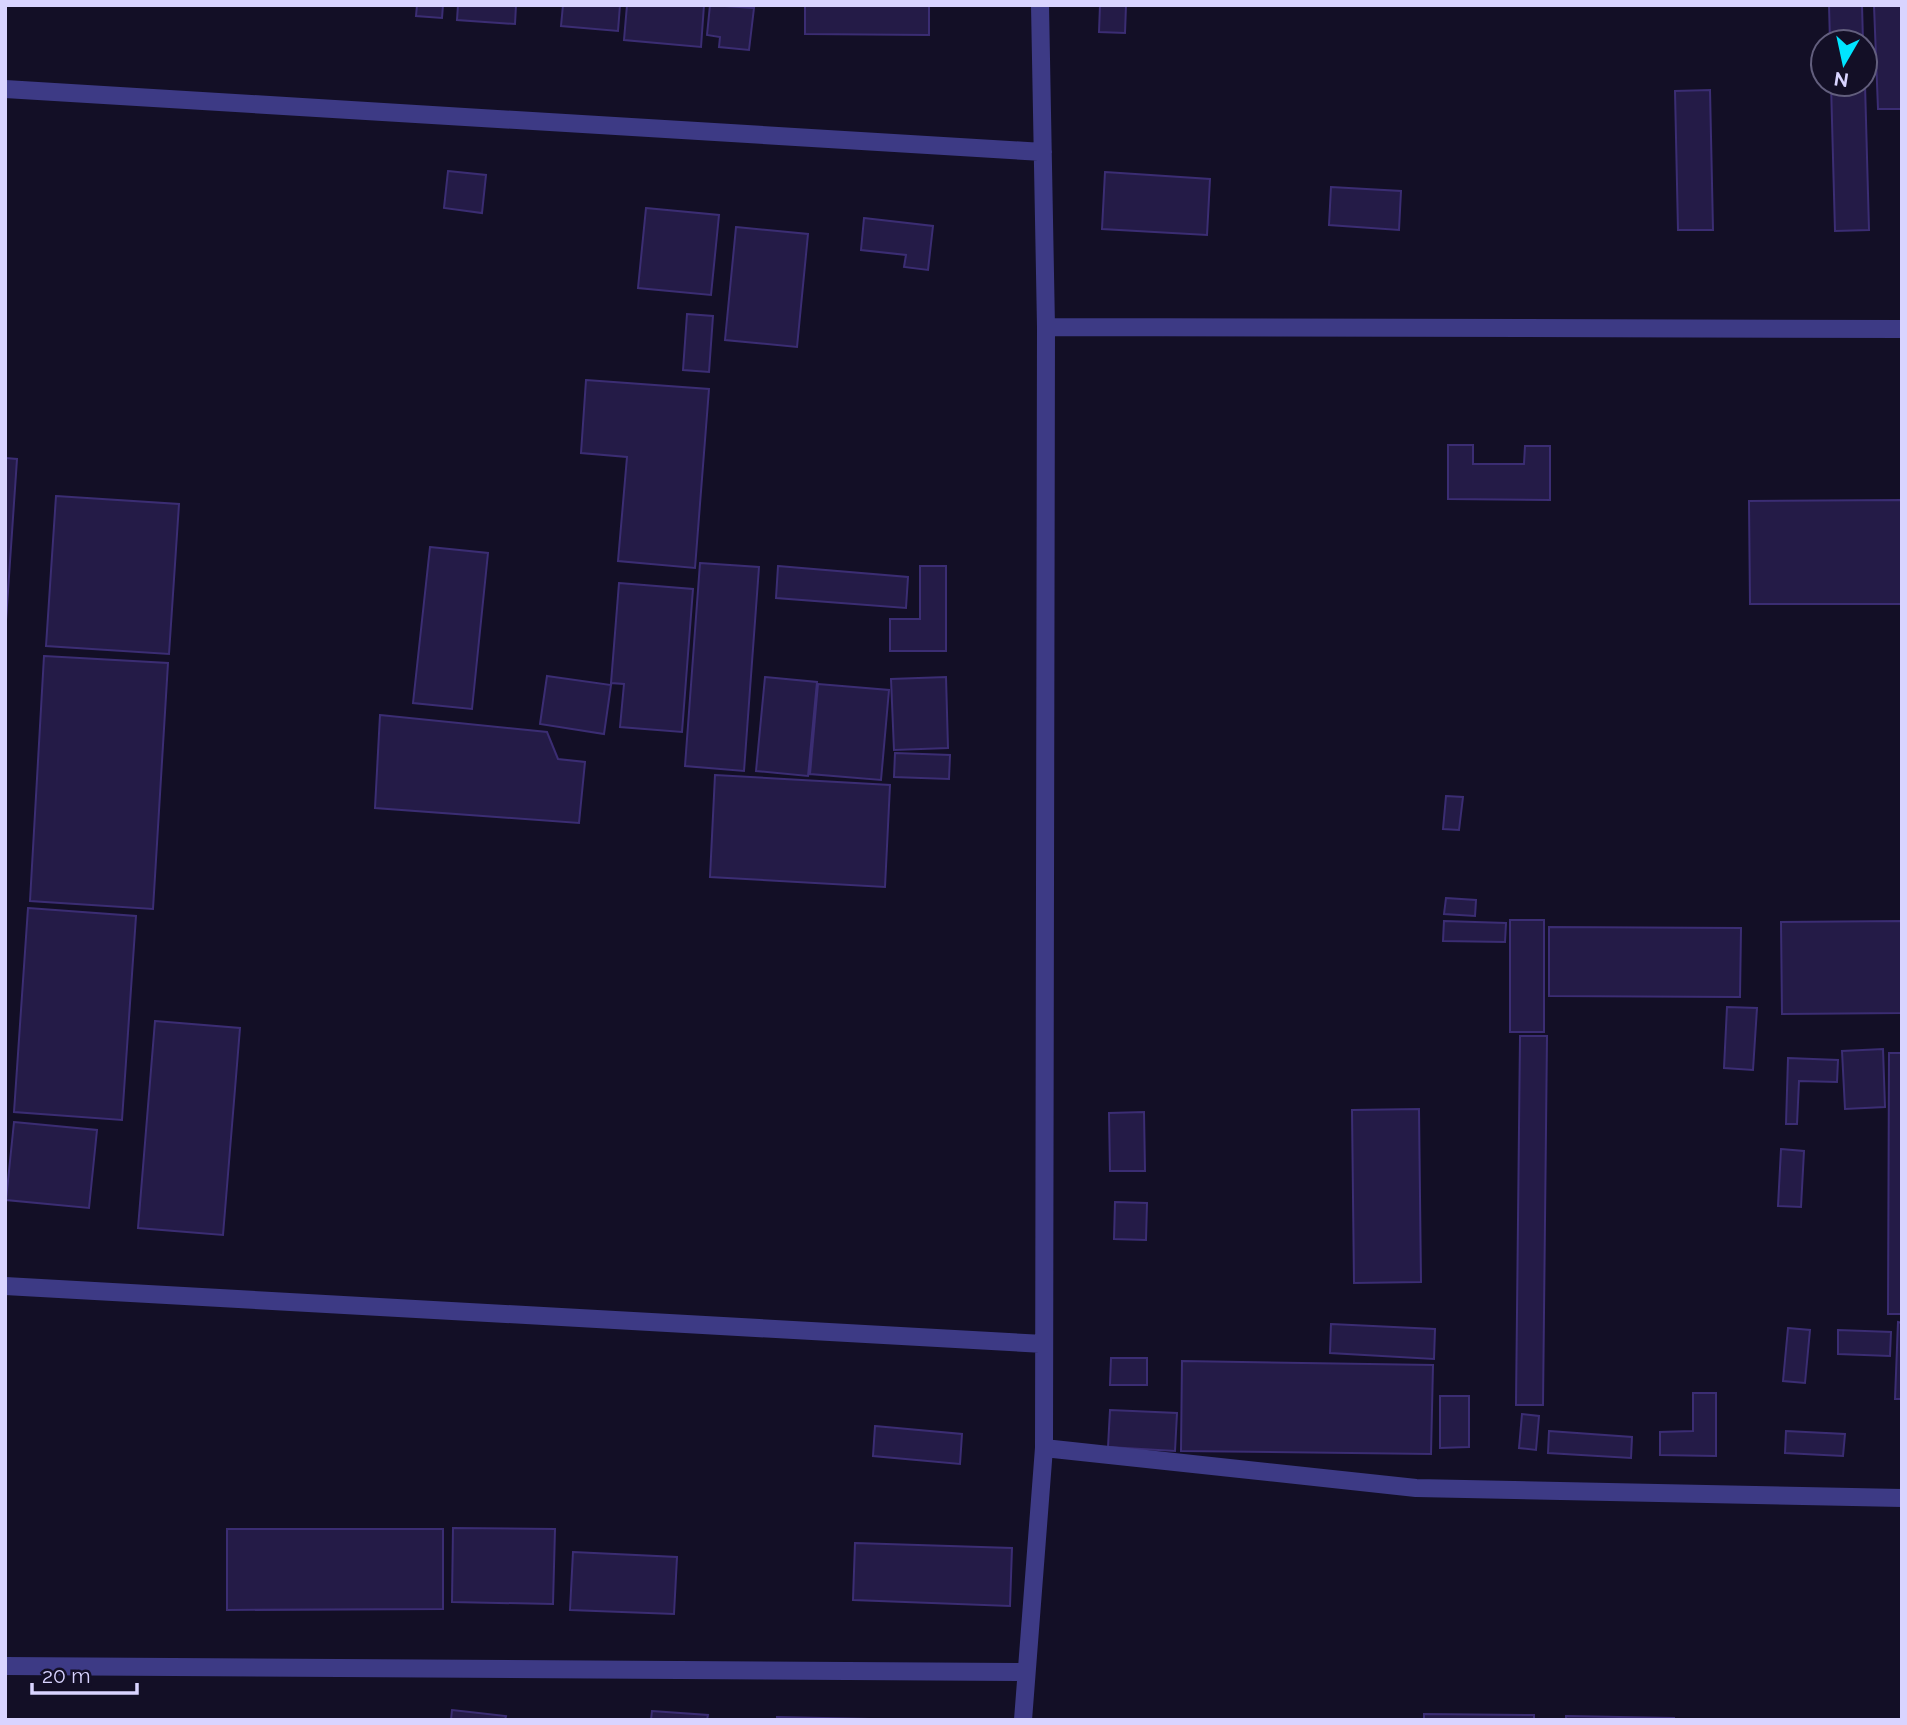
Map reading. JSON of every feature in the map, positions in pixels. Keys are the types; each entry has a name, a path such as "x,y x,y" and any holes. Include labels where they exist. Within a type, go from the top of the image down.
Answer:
{"street":[{"path":"1023,1720 1044,1448 1046,327 1040,5"},
{"path":"5,89 1043,152"},
{"path":"1046,327 1902,329"},
{"path":"5,1286 1044,1344"},
{"path":"1044,1448 1416,1488 1902,1498"},
{"path":"5,1666 1025,1672"}],"building":[{"path":"417,5 443,5 442,18 416,16"},
{"path":"458,5 516,5 515,24 457,20"},
{"path":"563,5 620,5 618,31 561,26"},
{"path":"627,5 704,5 701,47 624,40"},
{"path":"710,5 754,8 749,50 719,47 720,37 707,35"},
{"path":"805,5 929,5 929,35 805,34"},
{"path":"1100,5 1126,5 1125,33 1099,32"},
{"path":"1829,5 1862,5 1863,28 1830,28"},
{"path":"1874,5 1902,5 1902,109 1878,109 1879,28 1875,28"},
{"path":"1710,90 1713,230 1678,230 1675,91"},
{"path":"1831,98 1865,98 1869,230 1835,231"},
{"path":"448,171 486,175 482,213 444,208"},
{"path":"1105,172 1210,179 1207,235 1102,229"},
{"path":"1331,187 1401,191 1399,230 1329,225"},
{"path":"646,208 719,215 711,295 638,288"},
{"path":"864,218 933,226 928,270 904,267 906,255 861,250"},
{"path":"736,227 808,234 797,347 725,340"},
{"path":"687,314 713,316 709,372 683,370"},
{"path":"586,380 709,389 695,568 618,561 627,457 581,453"},
{"path":"1448,445 1473,445 1473,464 1524,464 1525,446 1550,446 1550,500 1448,499"},
{"path":"5,458 17,459 5,635"},
{"path":"56,496 179,504 169,654 46,646"},
{"path":"1902,500 1902,604 1750,604 1749,501"},
{"path":"430,547 488,553 472,709 413,703"},
{"path":"700,563 759,567 744,771 685,766"},
{"path":"778,566 908,577 906,608 776,598"},
{"path":"920,566 946,566 946,651 890,651 890,619 920,619"},
{"path":"619,583 693,589 682,732 620,727 624,684 611,683"},
{"path":"44,656 168,663 153,909 30,901"},
{"path":"547,676 611,685 604,734 540,724"},
{"path":"765,677 817,682 808,776 756,771"},
{"path":"946,677 948,748 894,750 891,679"},
{"path":"818,684 889,690 881,780 810,774"},
{"path":"380,715 547,732 558,759 585,762 579,823 375,808"},
{"path":"895,753 950,755 949,779 894,777"},
{"path":"715,775 890,785 885,887 710,877"},
{"path":"1446,796 1463,797 1459,830 1443,829"},
{"path":"1446,898 1476,900 1475,916 1444,914"},
{"path":"28,908 136,916 122,1120 14,1112"},
{"path":"1510,920 1544,920 1544,1032 1510,1032"},
{"path":"1444,921 1506,923 1505,942 1443,941"},
{"path":"1902,921 1902,1013 1782,1014 1781,922"},
{"path":"1549,927 1741,928 1740,997 1549,996"},
{"path":"1727,1007 1757,1008 1753,1070 1724,1068"},
{"path":"155,1021 240,1028 223,1235 138,1228"},
{"path":"1520,1036 1547,1036 1543,1405 1516,1405"},
{"path":"1883,1049 1885,1107 1845,1109 1842,1051"},
{"path":"1889,1053 1902,1053 1902,1314 1888,1314"},
{"path":"1788,1058 1838,1060 1837,1082 1799,1081 1797,1124 1786,1124"},
{"path":"1419,1109 1421,1282 1354,1283 1352,1110"},
{"path":"1144,1112 1145,1171 1110,1171 1109,1113"},
{"path":"14,1122 97,1130 89,1208 6,1200"},
{"path":"1781,1149 1804,1151 1801,1207 1778,1206"},
{"path":"1115,1202 1147,1203 1146,1240 1114,1239"},
{"path":"1898,1322 1902,1323 1902,1399 1895,1399"},
{"path":"1331,1324 1435,1329 1434,1359 1330,1353"},
{"path":"1788,1328 1810,1330 1805,1383 1783,1381"},
{"path":"1838,1330 1891,1332 1890,1356 1838,1354"},
{"path":"1111,1358 1147,1358 1147,1385 1110,1385"},
{"path":"1182,1361 1433,1365 1431,1454 1181,1451"},
{"path":"1693,1393 1716,1393 1716,1456 1660,1455 1660,1432 1693,1431"},
{"path":"1440,1396 1469,1396 1469,1447 1440,1448"},
{"path":"1110,1410 1177,1413 1175,1451 1108,1447"},
{"path":"1522,1414 1539,1416 1536,1450 1519,1448"},
{"path":"875,1426 962,1434 960,1464 873,1456"},
{"path":"1549,1431 1632,1437 1631,1458 1548,1453"},
{"path":"1786,1431 1845,1434 1843,1456 1785,1453"},
{"path":"453,1528 555,1529 553,1604 452,1602"},
{"path":"227,1529 443,1529 443,1609 227,1610"},
{"path":"855,1543 1012,1548 1010,1606 853,1600"},
{"path":"573,1552 677,1557 674,1614 570,1610"},
{"path":"452,1710 506,1716 505,1720 451,1720"},
{"path":"652,1711 708,1715 707,1720 651,1720"},
{"path":"1424,1714 1534,1715 1534,1720 1424,1720"},
{"path":"1566,1716 1674,1718 1674,1720 1566,1720"},
{"path":"777,1717 917,1720 777,1720"}]}
